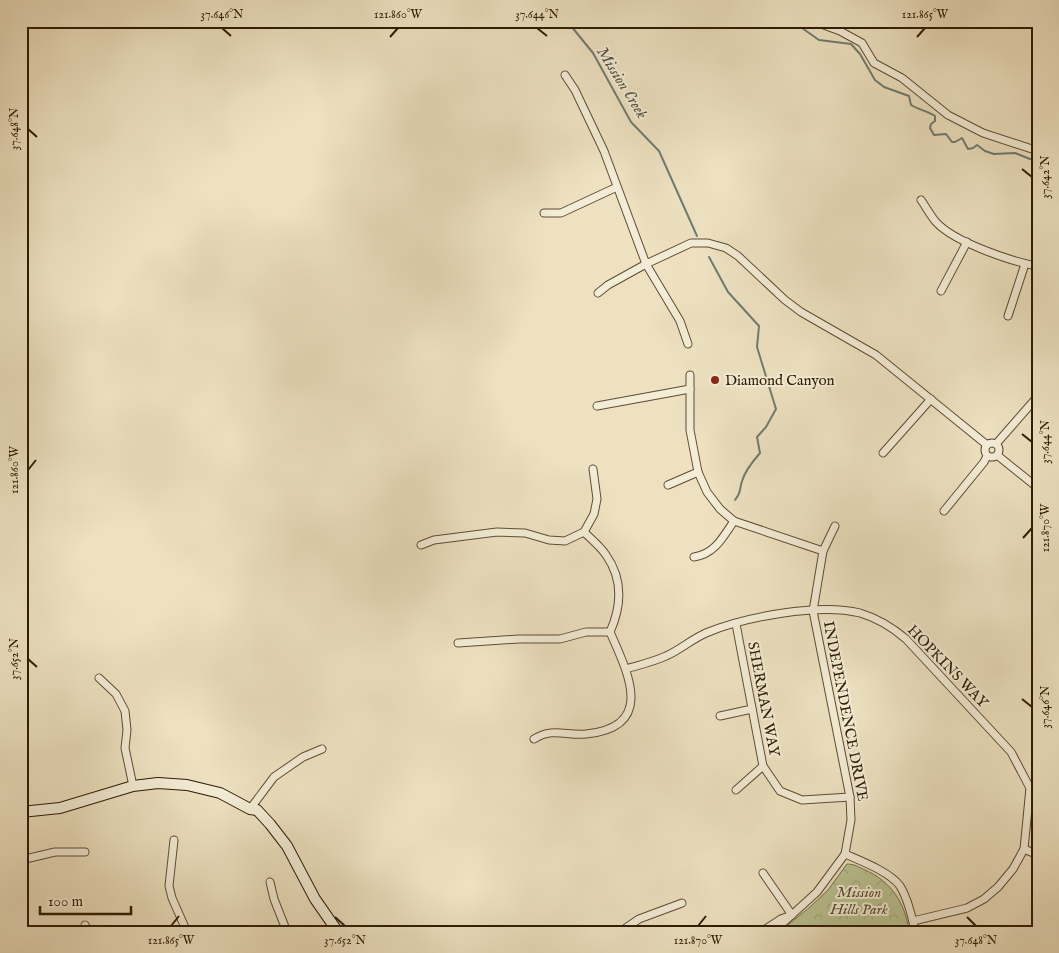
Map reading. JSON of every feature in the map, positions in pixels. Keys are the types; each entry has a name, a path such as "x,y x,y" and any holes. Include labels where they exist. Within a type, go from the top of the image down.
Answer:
{"main road":[{"path":"21,812 60,808 133,786 158,782 187,785 220,792 250,809 257,810 287,846 315,899 338,932"},
{"path":"250,809 255,818 278,841 330,932"}],"street":[{"path":"813,21 840,31 862,43 874,63 902,78 948,115 982,133 1038,151"},
{"path":"565,75 575,90 598,138 626,207 632,230 646,264 680,321 688,344"},
{"path":"544,213 561,213 617,187"},
{"path":"921,200 936,222 954,236 1025,264 1038,266"},
{"path":"941,291 966,242"},
{"path":"598,293 608,285 646,264 691,243 708,243 726,248 738,256 785,300 801,312 876,355 987,445"},
{"path":"1008,316 1025,264"},
{"path":"690,375 690,430 698,472 707,492 720,509 734,520 823,551"},
{"path":"596,406 690,389"},
{"path":"996,444 1038,396"},
{"path":"883,453 931,399"},
{"path":"996,444 987,445 984,451 987,456 993,458 997,455"},
{"path":"996,444 998,448 997,455"},
{"path":"997,455 1038,488"},
{"path":"944,511 987,456"},
{"path":"421,545 434,540 497,532 525,533 549,540 565,541 584,532 594,514 596,499 593,469"},
{"path":"668,485 698,472"},
{"path":"694,557 705,555 719,543 734,520"},
{"name":"INDEPENDENCE DRIVE","path":"772,932 817,892 845,854 851,820 850,797 813,611 823,551 835,526"},
{"path":"534,739 543,734 553,732 586,734 608,730 621,722 630,710 632,689 626,669 610,632 616,618 620,585 605,554 584,532"},
{"name":"HOPKINS WAY","path":"626,669 666,656 705,634 782,613 813,611 858,613 875,618 892,627 906,639 1011,752 1034,788 1024,849 1013,869 998,887 984,899 967,908 913,921"},
{"name":"SHERMAN WAY","path":"736,624 763,766 780,791 802,800 850,797"},
{"path":"458,643 519,639 560,639 586,632 610,632"},
{"path":"99,678 116,694 125,712 127,730 125,748 133,786"},
{"path":"720,716 752,709"},
{"path":"250,809 274,777 303,757 322,748"},
{"path":"736,790 763,766"},
{"path":"174,840 169,881 170,892 187,932"},
{"path":"1024,849 1038,855"},
{"path":"21,860 55,852 85,852"},
{"path":"845,854 884,872 900,886 913,921 915,932"},
{"path":"763,873 792,914"},
{"path":"270,882 274,899 287,932"},
{"path":"620,932 639,919 682,903"},
{"name":"INDEPENDENCE DRIVE","path":"761,932 792,914"}],"green space":[{"name":"Mission Hills Park","path":"847,864 856,866 874,875 890,887 905,912 909,932 779,932 828,890"}],"waterway":[{"name":"Mission Creek","path":"567,21 593,53 631,122 659,151 697,236"},
{"path":"792,21 819,40 851,44 860,54 875,80 884,87 909,96 911,105 935,116 935,121 931,124 930,128 934,135 946,134 952,142 962,138 968,149 977,145 985,151 994,154 1015,153 1030,159 1038,159"},
{"name":"Mission Creek","path":"709,257 728,292 759,326 757,347 776,409 766,427 757,437 760,453 745,474 740,492 735,500"}],"place":[{"name":"Diamond Canyon","path":"715,380"}]}
